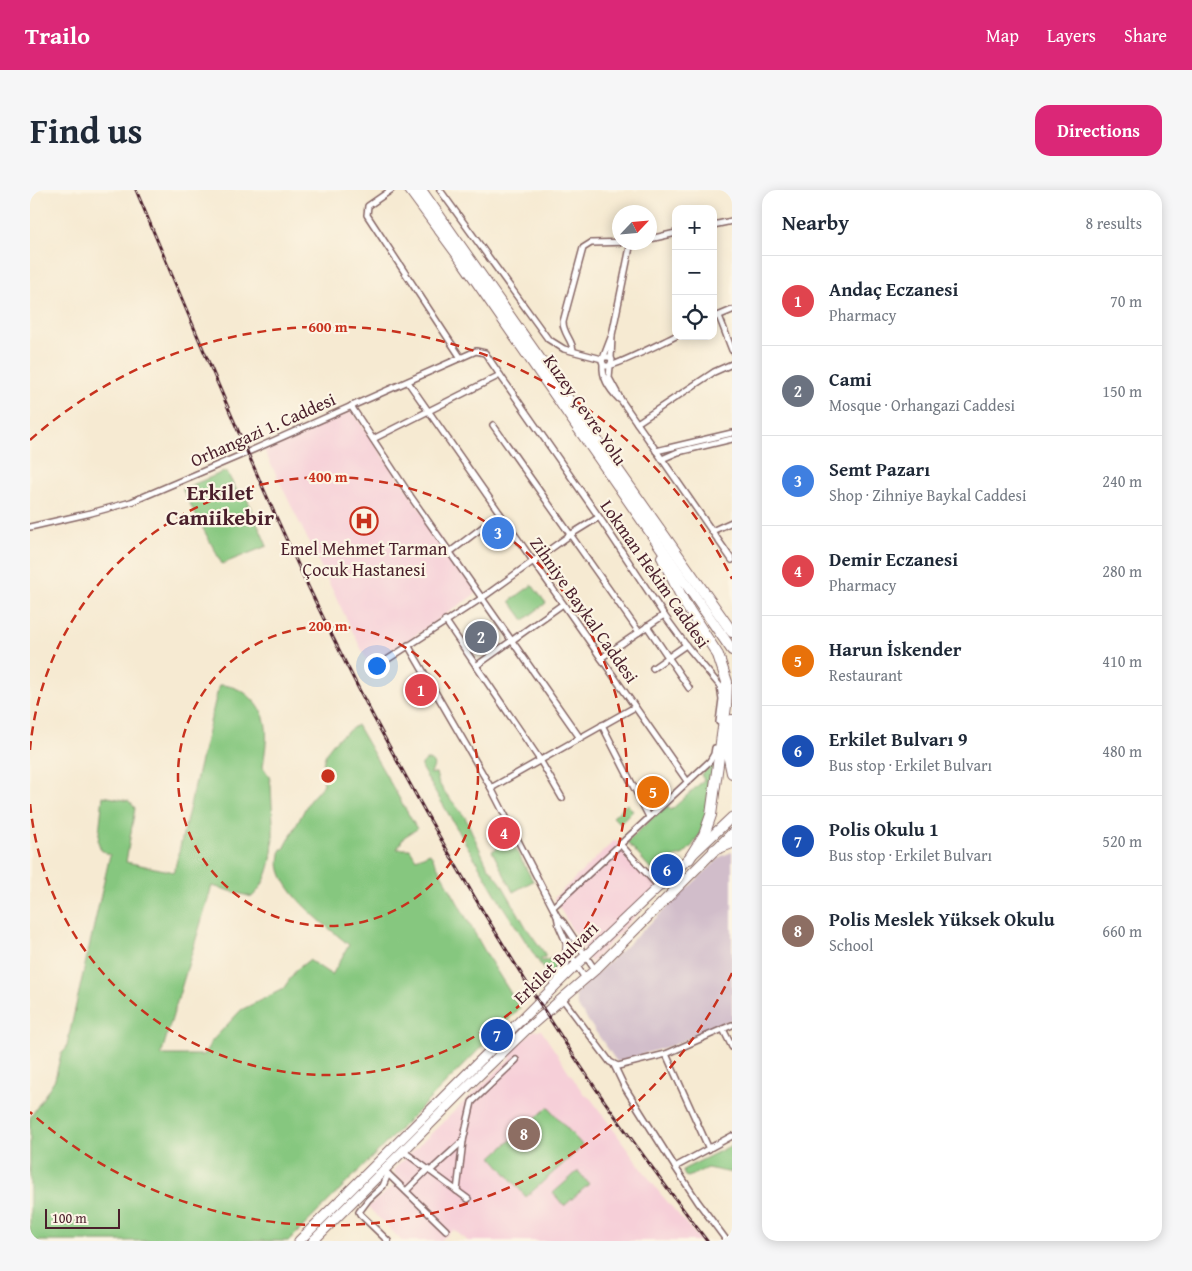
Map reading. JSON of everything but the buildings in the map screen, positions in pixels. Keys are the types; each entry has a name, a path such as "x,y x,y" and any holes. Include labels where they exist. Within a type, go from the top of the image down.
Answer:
{"highway":[{"name":"Kuzey Çevre Yolu","path":"410,190 463,262 732,650"},
{"name":"Kuzey Çevre Yolu","path":"421,190 732,632"},
{"path":"653,535 676,587 718,655 727,682 726,706 712,815 704,835 689,859"},
{"path":"682,561 697,576 732,623"},
{"path":"732,720 728,754 732,773"},
{"path":"714,850 732,844"}],"main road":[{"name":"Erkilet Bulvarı","path":"299,1241 576,965 732,817"},
{"name":"Erkilet Bulvarı","path":"314,1241 386,1172 403,1151 508,1047 595,970 732,833"},
{"path":"558,983 567,956 568,943"}],"street":[{"path":"351,406 461,358 367,215 368,206 391,190"},
{"path":"440,190 545,336 559,347 603,360 606,366 611,362"},
{"path":"717,224 732,221"},
{"path":"657,237 672,234"},
{"path":"573,351 573,346 565,333 563,322 583,248 587,244 592,243 612,242"},
{"path":"621,400 605,381 603,360 612,335 629,250"},
{"path":"732,310 719,316 732,350"},
{"path":"612,335 609,378 621,400 732,560"},
{"path":"603,360 608,356 611,362 618,364 631,356 672,338"},
{"name":"Lokman Hekim Caddesi","path":"461,358 476,351 483,352 599,517 664,615 720,686 722,694 714,754 710,761 552,907"},
{"path":"638,423 714,372 732,364"},
{"path":"373,439 500,375"},
{"name":"Zihniye Baykal Caddesi","path":"408,382 687,781"},
{"name":"Orhangazi 1. Caddesi","path":"30,527 131,502 351,406 580,738"},
{"path":"494,425 639,632"},
{"path":"656,450 732,433"},
{"path":"662,459 678,452 732,439"},
{"path":"450,552 500,514"},
{"path":"376,667 445,620 482,598 570,534 599,517"},
{"path":"712,532 732,522"},
{"path":"476,666 563,604"},
{"path":"601,658 664,615"},
{"path":"445,620 540,760 562,798"},
{"path":"647,626 689,688"},
{"path":"408,645 491,788 557,916 595,970"},
{"path":"653,668 686,645"},
{"path":"491,788 635,707"},
{"path":"602,725 649,817"},
{"path":"620,844 659,887"},
{"path":"557,916 559,926 576,965 585,978"},
{"path":"562,998 614,1064 624,1086 675,1167 727,1241"},
{"path":"614,1064 623,1066 666,1054 732,1025"},
{"path":"723,1029 732,1047"},
{"path":"666,1054 709,1149"},
{"path":"457,1191 463,1141 472,1102 516,1060"},
{"path":"675,1167 732,1136"},
{"path":"406,1191 463,1141"},
{"path":"403,1151 468,1199"},
{"path":"386,1172 446,1230"},
{"path":"386,1172 383,1186 368,1200 359,1212 388,1241"}],"shaded area":[{"name":"Emel Mehmet Tarman Çocuk Hastanesi","path":"352,411 478,592 370,667 264,450"},
{"path":"615,840 661,889 591,963 554,898"},
{"path":"732,852 732,1019 673,1045 617,1062 577,1005 575,994 722,856"},
{"path":"541,1030 583,1093 591,1099 659,1192 701,1241 468,1241 454,1230 440,1241 402,1241 368,1207 398,1181 393,1170 511,1057 509,1053 533,1031"}],"green space":[{"path":"226,471 241,498 246,496 267,546 222,564 182,489"},
{"path":"532,585 546,603 524,620 510,601"},
{"path":"219,685 233,687 245,693 254,701 264,718 266,746 263,767 269,776 271,785 273,814 271,859 261,886 252,897 212,886 161,1055 204,1055 211,1042 241,1010 283,989 296,970 309,960 332,975 349,945 296,898 282,875 279,860 281,849 284,849 309,801 324,784 323,763 329,748 341,736 357,725 417,829 404,837 397,849 410,849 416,859 430,853 488,957 520,1008 289,1241 30,1241 30,1118 55,1079 61,1054 66,1049 110,855 101,850 98,842 103,796 129,801 135,808 126,862 174,872"},
{"path":"426,760 433,763 434,767 430,774 436,773 443,790 465,817 487,865 501,883 526,927 545,954 545,957 541,959 542,961 551,959 556,964 557,970 550,974 546,973 502,905 422,769 422,764"},
{"path":"715,761 707,824 692,846 684,854 676,856 672,862 666,865 662,874 658,877 627,842 666,805 671,810 704,780 701,775"},
{"path":"627,804 633,811 620,824 613,817"},
{"path":"511,841 533,881 513,892 492,851"},
{"path":"548,1107 583,1146 526,1197 492,1157"},
{"path":"732,1145 732,1173 707,1168 688,1177 685,1176 684,1169"},
{"path":"578,1171 589,1184 564,1206 553,1193"}],"railway":[{"path":"136,190 286,540 388,744 435,830 536,998 618,1121 707,1241"}],"place":[{"name":"Emel Mehmet Tarman Çocuk Hastanesi","path":"364,521"},
{"name":"Semt Pazarı","path":"498,533"},
{"name":"Cami","path":"481,637"},
{"name":"Andaç Eczanesi","path":"421,690"},
{"name":"Harun İskender","path":"653,792"},
{"name":"Demir Eczanesi","path":"504,833"},
{"name":"Erkilet Bulvarı 9","path":"667,870"},
{"name":"Polis Okulu 1","path":"497,1035"},
{"name":"Polis Meslek Yüksek Okulu","path":"524,1134"}],"district":[{"name":"Erkilet Camiikebir","path":"220,504"}]}
